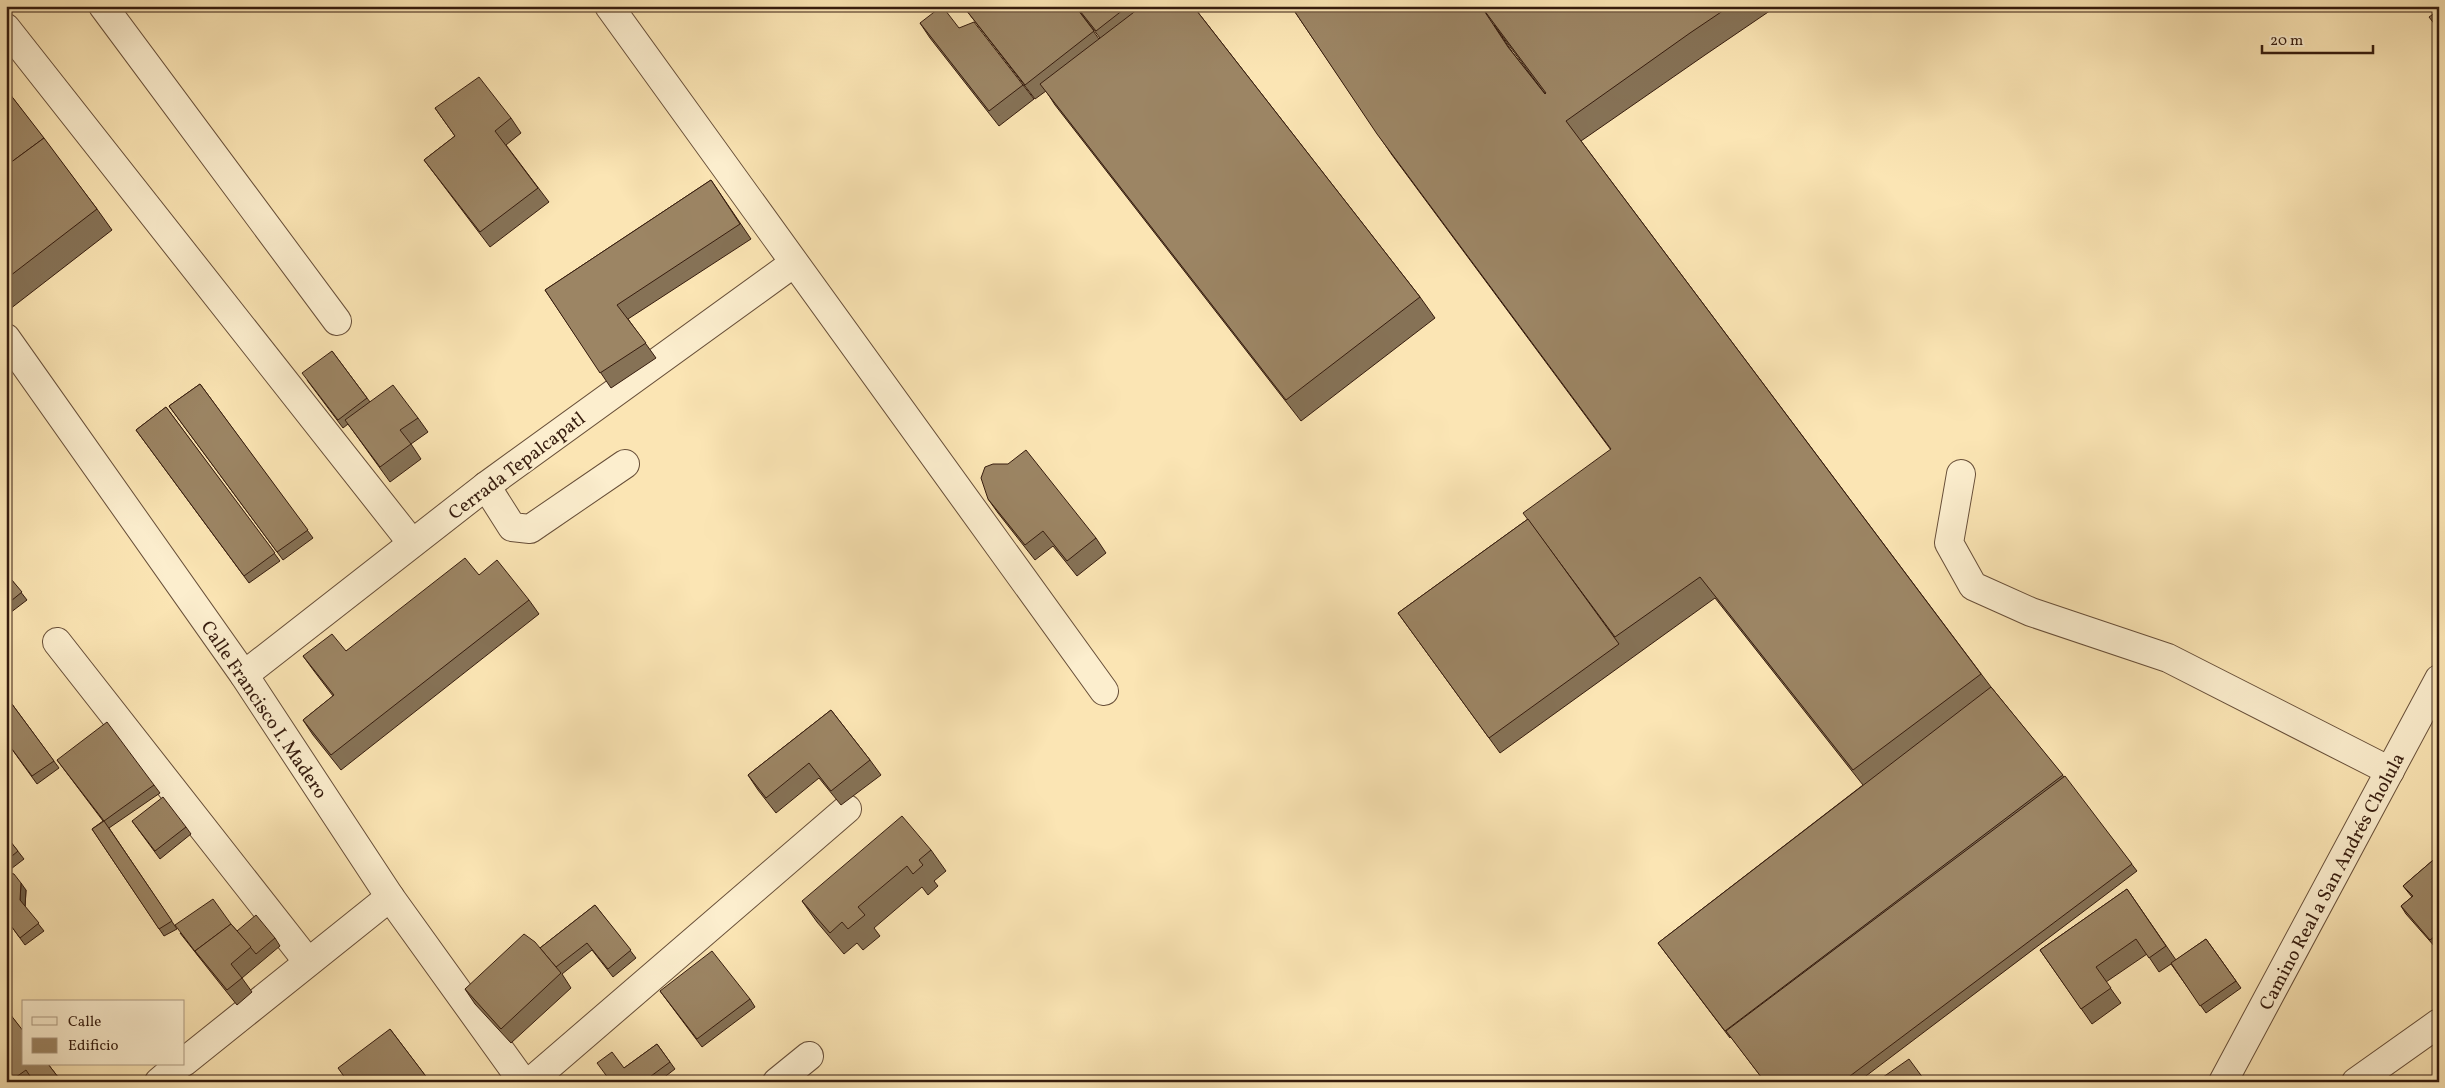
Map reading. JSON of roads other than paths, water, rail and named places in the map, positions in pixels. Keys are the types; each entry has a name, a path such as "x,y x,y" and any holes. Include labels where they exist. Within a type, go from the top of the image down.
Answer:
{"street":[{"path":"103,6 337,321"},
{"path":"609,6 1104,690"},
{"path":"6,28 412,543"},
{"name":"Cerrada Tepalcapatl","path":"244,675 486,486 794,263"},
{"name":"Calle Francisco I. Madero","path":"8,345 244,675 390,897 522,1082"},
{"path":"486,486 512,527 530,530 625,464"},
{"path":"1961,474 1949,543 1973,586 2031,612 2168,658 2390,771"},
{"path":"57,642 308,962"},
{"name":"Camino Real a San Andrés Cholula","path":"2223,1082 2439,679"},
{"path":"530,1082 847,809"},
{"path":"185,1061 390,897"},
{"path":"2365,1080 2439,1023"},
{"path":"776,1082 809,1056"},
{"path":"158,1082 178,1066"}]}
